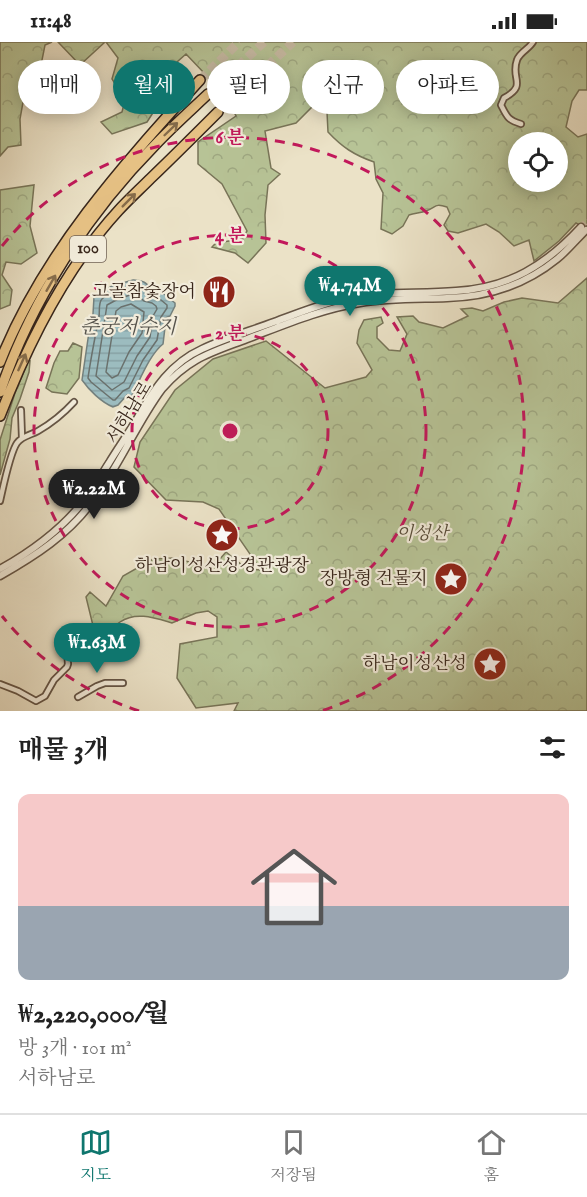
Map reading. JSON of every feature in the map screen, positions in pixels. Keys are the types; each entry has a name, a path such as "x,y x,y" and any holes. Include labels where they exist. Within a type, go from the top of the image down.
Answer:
{"highway":[{"name":"100","path":"0,362 31,298 74,230 147,138 200,80"},
{"name":"100","path":"0,393 20,342 43,297 83,233 105,202 154,145 207,95"},
{"name":"100","path":"0,416 32,340 62,288 91,245 117,212 216,114"}],"street":[{"path":"521,124 510,120 501,105 504,98 518,87 516,61 532,46 533,42"},
{"name":"서하남로","path":"0,569 42,543 67,521 92,491 151,394 170,371 191,354 315,307 348,298 392,292 472,290 500,283 539,265 583,228 563,254 545,268 503,289 468,297 381,300 325,310 197,358 174,375 156,396 108,478 84,512 46,548 0,576"},
{"path":"0,501 16,444 22,438 56,419 74,402"},
{"path":"21,410 22,438"},
{"path":"0,684 36,701 41,699 48,693 54,680 67,667 67,650"},
{"path":"78,697 105,683 123,683"}],"green space":[{"path":"0,42 52,42 45,45 42,60 18,60 18,114 21,114 21,145 8,147 0,156"},
{"path":"58,42 105,42 85,60 75,60"},
{"path":"106,42 587,42 587,90 579,90 572,101 566,127 578,137 587,134 587,229 576,223 559,241 534,261 529,240 514,246 486,224 458,233 448,231 444,225 450,214 447,207 443,206 438,205 424,212 409,215 403,226 392,234 381,229 383,193 376,179 374,162 349,150 328,132 327,114 384,114 384,60 302,60 302,114 305,114 296,123 265,131 271,168 280,174 268,185 265,215 266,243 248,263 235,253 212,247 216,243 242,239 247,231 222,184 198,164 198,142 236,116 235,114 290,114 290,60 207,60 207,76 195,63 195,60 192,60 186,54 179,60 117,60"},
{"path":"118,114 152,114 147,122 112,134 101,122"},
{"path":"34,185 30,226 37,253 21,264 6,262 2,275 12,290 10,305 0,309 0,190"},
{"name":"이성산","path":"587,278 587,711 234,711 238,703 196,708 177,678 180,644 217,637 217,617 208,611 196,613 172,623 146,616 132,617 96,638 86,597 90,592 106,606 123,576 153,559 174,558 212,568 226,552 247,569 261,570 219,509 203,502 166,500 134,467 140,442 175,390 213,359 266,341 325,388 366,377 372,370 357,343 359,330 364,320 381,317 383,323 377,327 377,338 389,350 400,351 407,334 397,317 413,316 419,322 443,328 468,316 461,309 472,308 483,311 504,302 522,298 558,303"},
{"path":"73,343 82,347 79,378 67,394 52,392 46,388 54,363 60,351 68,351"},
{"path":"30,361 29,372 12,418 10,439 0,475 0,440 15,393"}],"water":[{"name":"춘궁저수지","path":"133,280 144,282 151,289 155,287 175,303 175,306 170,316 165,318 163,344 150,361 131,397 127,395 113,407 104,402 82,380 94,297 112,286"}],"tunnel":[{"path":"200,80 239,42"},
{"path":"245,60 264,42"},
{"path":"274,60 293,42"},
{"path":"581,227 587,220"}],"place":[{"name":"고골참숯장어","path":"219,292"},
{"name":"하남이성산성경관광장","path":"222,535"},
{"name":"장방형 건물지","path":"451,579"},
{"name":"하남이성산성","path":"490,664"}]}
